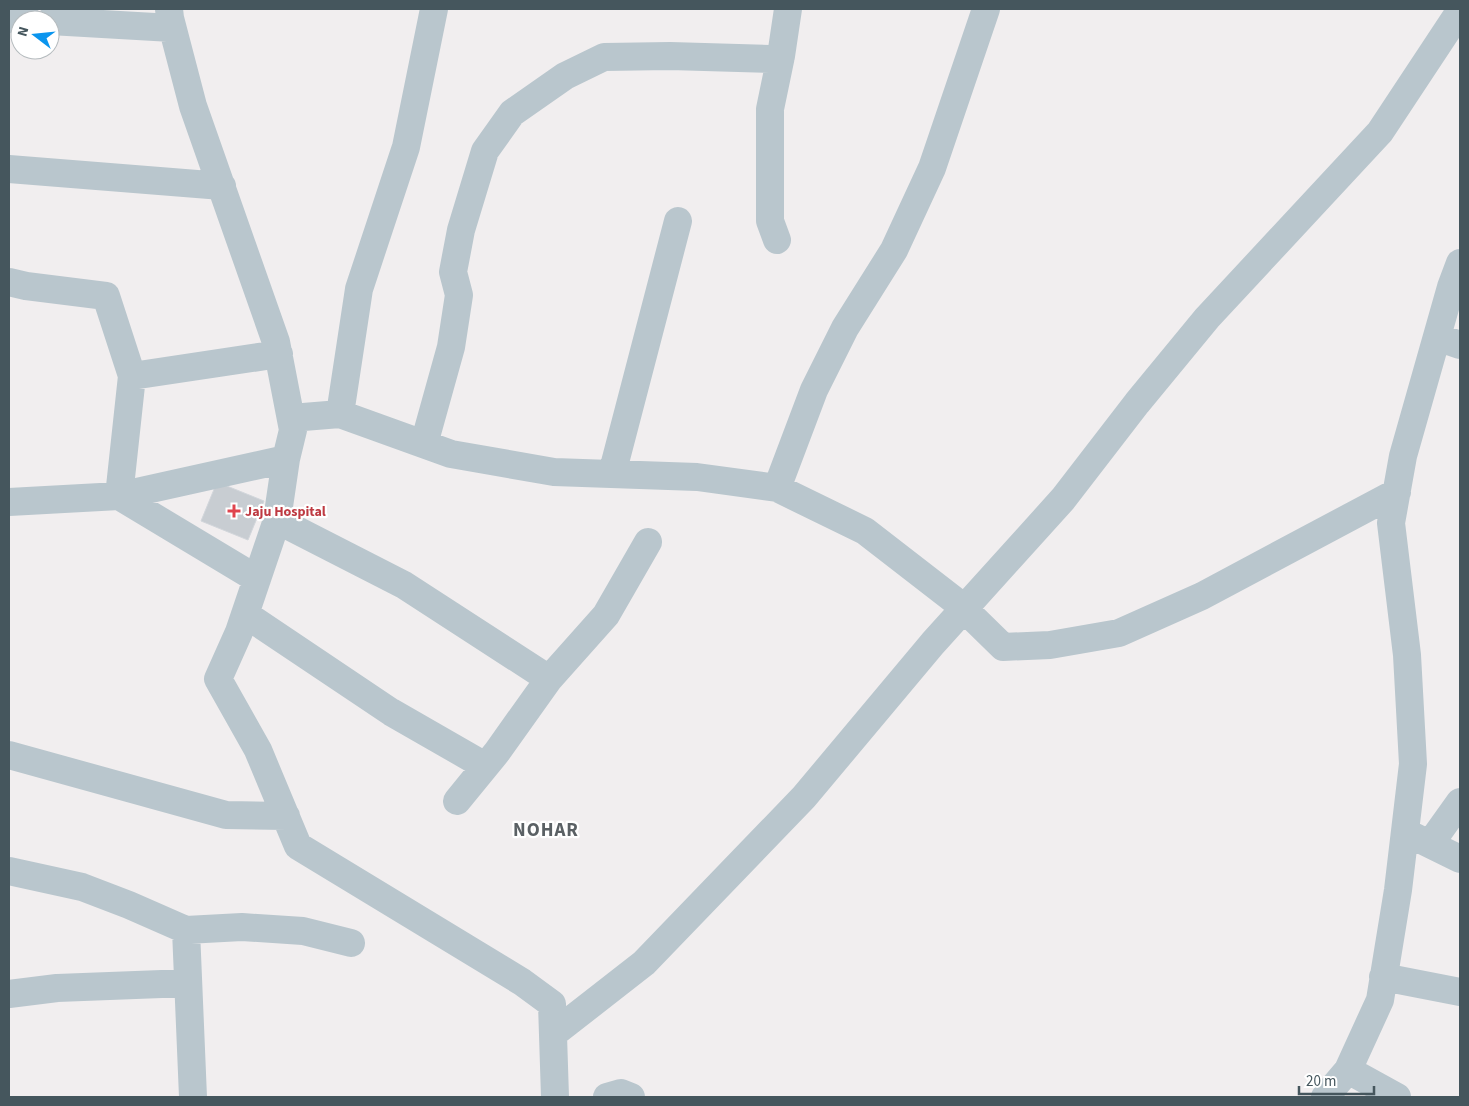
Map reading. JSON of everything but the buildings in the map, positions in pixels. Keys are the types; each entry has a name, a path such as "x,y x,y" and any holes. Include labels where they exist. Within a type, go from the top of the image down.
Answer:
{"street":[{"path":"340,414 359,289 406,147 434,9"},
{"path":"777,240 770,221 770,109 782,56 788,9"},
{"path":"776,488 814,390 845,328 894,250 932,168 986,9"},
{"path":"553,1034 651,956 804,797 933,643 1063,499 1137,403 1207,318 1380,132 1460,11"},
{"path":"60,21 171,18 193,106 279,354 293,430 286,459 277,520 245,614 218,679 258,750 298,846 522,982 552,1004 555,1097"},
{"path":"424,444 451,348 458,295 453,272 461,230 485,152 512,113 565,76 604,57 670,56 769,59 782,56"},
{"path":"9,169 222,186"},
{"path":"612,474 678,221"},
{"path":"1326,1097 1348,1070 1380,1000 1398,890 1413,764 1407,655 1391,523 1403,456 1449,341 1451,287 1460,263"},
{"path":"9,282 26,286 106,296 132,376 119,496"},
{"path":"132,376 279,354"},
{"path":"291,418 340,414 452,454 554,472 697,477 776,488 865,531 964,609 1003,647 1050,645 1119,633 1202,596 1397,492"},
{"path":"9,502 119,496 286,459"},
{"path":"119,496 257,579"},
{"path":"277,520 404,585 549,679"},
{"path":"457,801 549,679 606,615 648,542"},
{"path":"245,614 391,712 485,766"},
{"path":"9,755 226,815 286,816"},
{"path":"1430,844 1460,802"},
{"path":"1405,832 1460,859"},
{"path":"9,871 82,887 130,905 186,930 242,927 303,931 351,943"},
{"path":"186,930 193,1097"},
{"path":"1383,977 1460,992"},
{"path":"9,994 57,988 188,982"},
{"path":"1348,1070 1397,1097"},
{"path":"607,1097 621,1093 631,1097"}],"place":[{"name":"Jaju Hospital","path":"234,511"}],"district":[{"name":"NOHAR","path":"546,829"}]}
